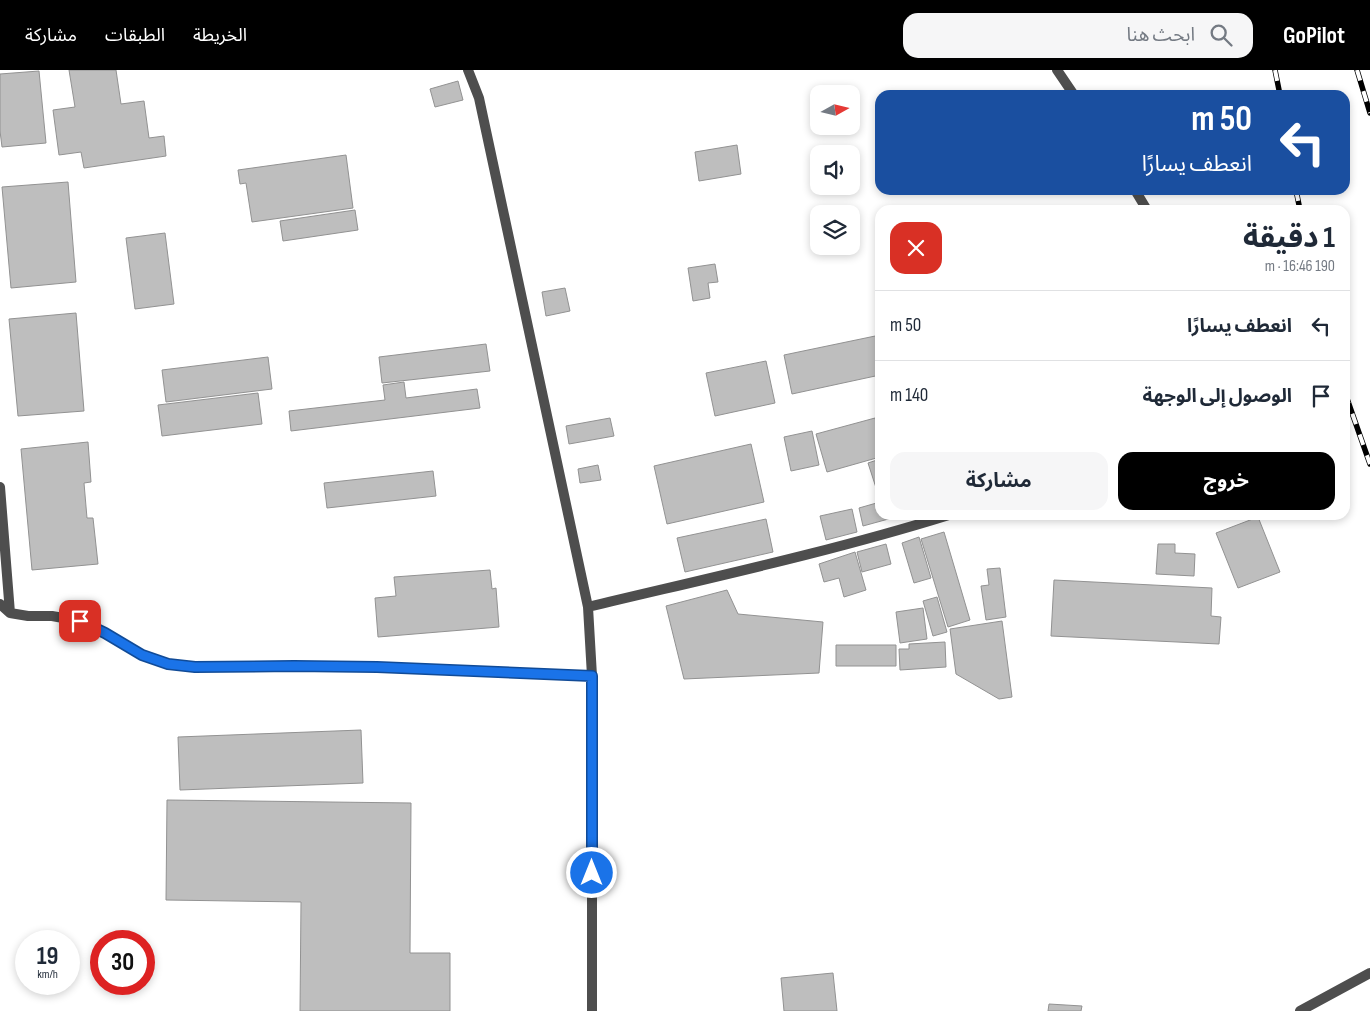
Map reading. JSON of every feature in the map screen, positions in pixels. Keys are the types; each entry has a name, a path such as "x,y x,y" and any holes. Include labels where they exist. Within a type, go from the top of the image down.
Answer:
{"street":[{"path":"468,70 479,98 588,606 592,676 592,1011"},
{"path":"1056,70 1070,90"},
{"path":"0,487 10,613"},
{"path":"588,606 797,558 896,532 933,520"},
{"path":"0,604 10,613 28,616 52,616 80,621 142,655 168,664 195,667 377,667 592,676"},
{"path":"1300,1011 1370,973"}],"building":[{"path":"69,70 116,70 121,104 144,101 149,138 164,136 166,156 84,168 81,152 59,155 53,110 75,107"},
{"path":"39,71 46,143 2,147 0,131 0,74"},
{"path":"458,81 463,100 435,107 430,89"},
{"path":"737,145 741,174 699,181 695,152"},
{"path":"346,155 353,208 252,222 246,183 240,184 238,170"},
{"path":"68,182 76,282 11,288 2,187"},
{"path":"355,210 358,230 283,241 280,221"},
{"path":"165,233 174,304 135,309 126,238"},
{"path":"715,264 718,282 708,283 710,298 693,301 688,268"},
{"path":"565,288 570,311 546,316 542,292"},
{"path":"76,313 84,411 18,416 9,319"},
{"path":"875,336 875,376 792,394 784,355"},
{"path":"486,344 490,371 382,383 379,357"},
{"path":"268,357 272,389 166,402 162,370"},
{"path":"766,361 775,403 715,416 706,373"},
{"path":"404,382 406,398 477,389 480,408 291,431 289,411 385,400 383,385"},
{"path":"258,393 262,424 162,436 158,405"},
{"path":"610,418 614,436 569,444 566,426"},
{"path":"875,418 875,458 827,472 816,434"},
{"path":"812,431 819,465 791,471 784,437"},
{"path":"88,442 91,482 84,483 87,518 93,518 98,564 32,570 21,449"},
{"path":"751,444 764,502 667,524 654,466"},
{"path":"875,461 875,485 868,463"},
{"path":"598,465 601,480 580,483 578,469"},
{"path":"433,471 436,496 327,508 324,483"},
{"path":"875,503 875,520 885,520 863,526 859,508"},
{"path":"852,509 857,532 826,540 820,516"},
{"path":"766,519 773,552 685,572 677,538"},
{"path":"1250,520 1259,520 1280,572 1238,588 1216,533"},
{"path":"944,532 970,620 948,627 921,539"},
{"path":"919,537 931,578 914,583 902,543"},
{"path":"886,544 891,564 862,572 857,552"},
{"path":"1158,544 1175,544 1175,553 1195,554 1194,576 1156,574"},
{"path":"855,552 866,590 844,597 839,578 824,582 819,564"},
{"path":"1000,568 1006,617 986,620 981,586 989,585 987,569"},
{"path":"490,570 492,589 496,588 499,627 378,637 375,598 396,596 394,577"},
{"path":"1054,580 1212,588 1211,616 1221,617 1219,644 1051,636"},
{"path":"727,590 738,614 823,622 819,673 684,679 666,606"},
{"path":"937,597 947,632 933,636 923,601"},
{"path":"923,608 927,639 900,643 896,612"},
{"path":"1002,621 1012,697 999,699 956,674 950,629"},
{"path":"945,642 946,667 900,670 899,649 909,649 909,644"},
{"path":"836,645 896,645 896,666 836,666"},
{"path":"361,730 363,783 180,790 178,737"},
{"path":"167,800 411,803 410,953 450,953 450,1011 300,1011 301,902 166,900"},
{"path":"833,973 837,1011 784,1011 781,978"},
{"path":"1049,1004 1082,1006 1081,1011 1048,1011"}],"railway":[{"path":"1275,70 1279,90"},
{"path":"1357,70 1370,113"},
{"path":"1297,195 1299,205"},
{"path":"1350,407 1370,464"}],"route":[{"path":"80,621 142,655 168,664 195,667 377,667 592,676 592,873"}]}
